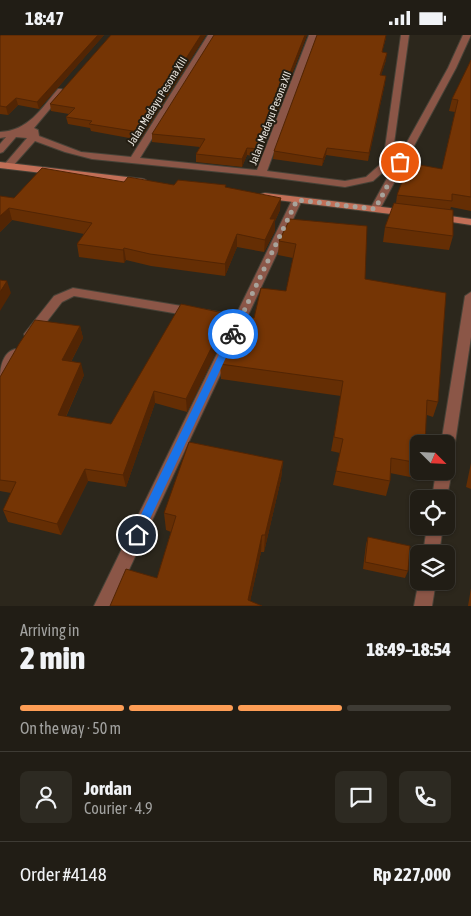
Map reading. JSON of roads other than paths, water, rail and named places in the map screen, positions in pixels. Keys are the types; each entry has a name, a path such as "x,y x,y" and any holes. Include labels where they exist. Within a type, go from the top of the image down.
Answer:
{"street":[{"name":"Jalan Medayu Pesona XIII","path":"15,133 34,136 80,154 134,160 212,35"},
{"name":"Jalan Medayu Pesona XII","path":"134,160 261,173 313,35"},
{"path":"261,173 345,184 358,183 377,176 388,163 405,35"},
{"path":"375,209 452,68 467,35"},
{"path":"0,135 15,133 32,125 64,87"},
{"path":"4,165 34,136 32,125"},
{"path":"0,150 15,133"},
{"path":"4,165 152,183"},
{"path":"258,195 471,222"},
{"path":"103,606 297,200"},
{"path":"0,375 48,309 58,299 73,292 240,320"},
{"path":"449,435 471,296"},
{"path":"423,606 426,590"}]}
